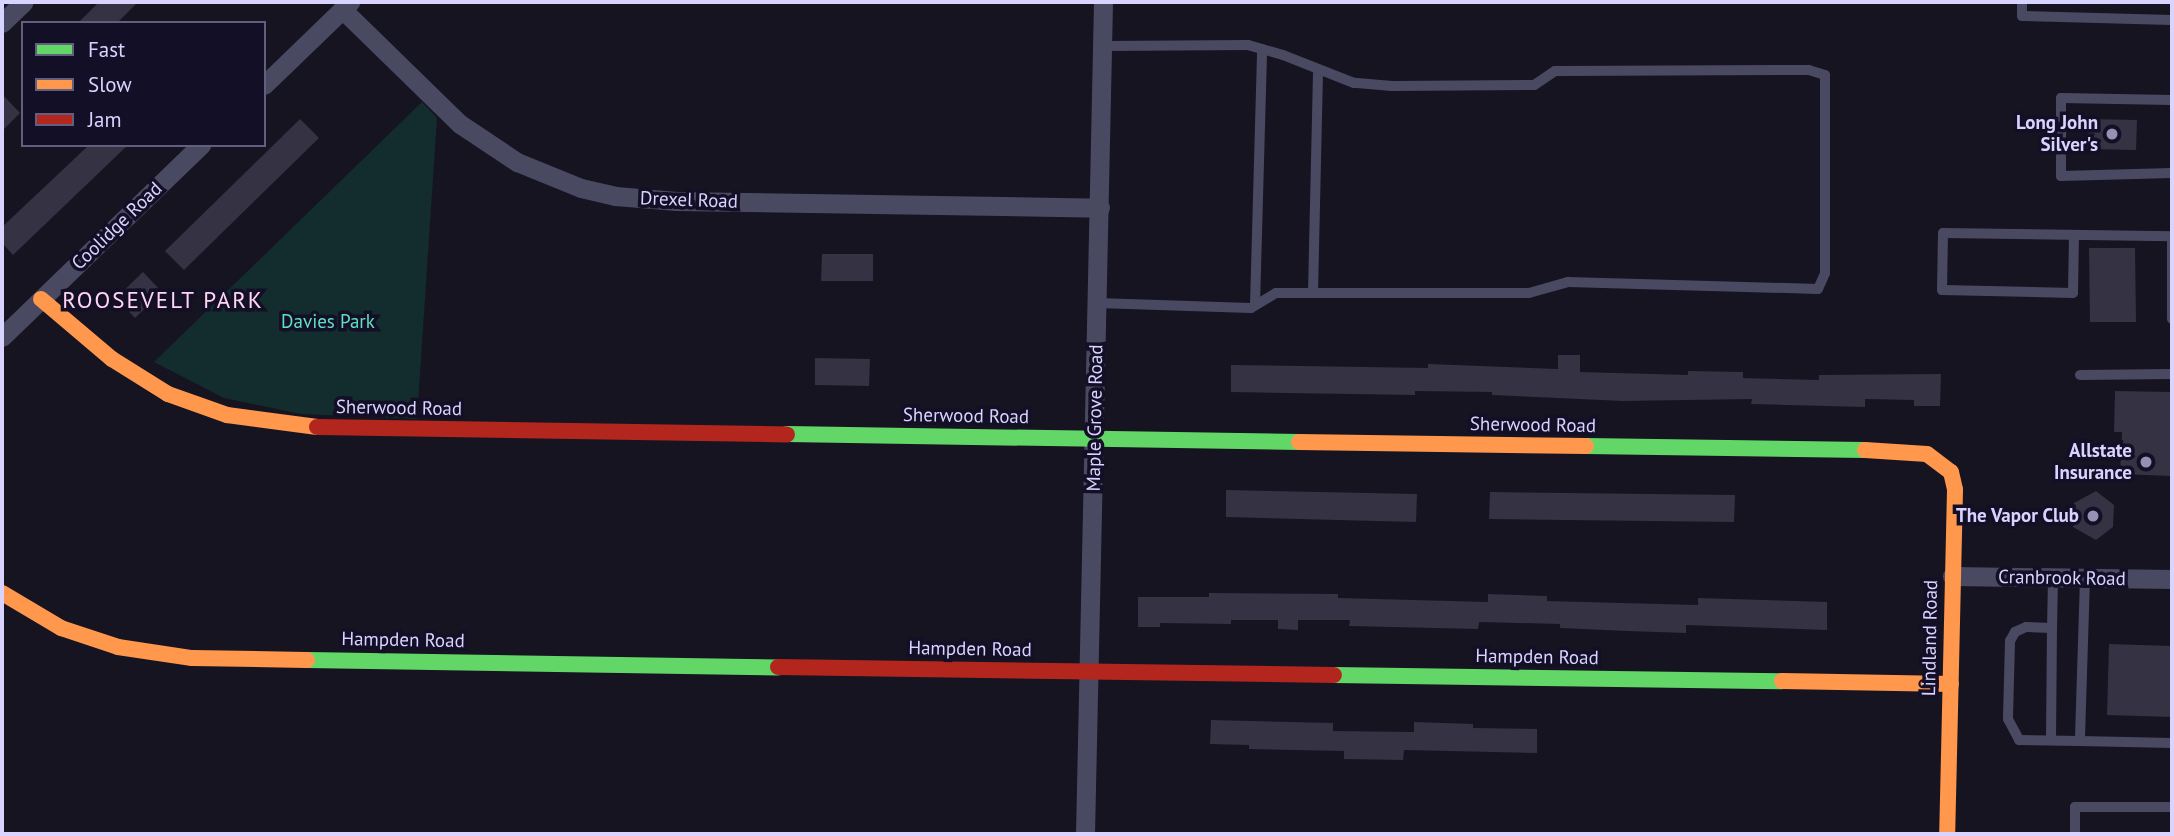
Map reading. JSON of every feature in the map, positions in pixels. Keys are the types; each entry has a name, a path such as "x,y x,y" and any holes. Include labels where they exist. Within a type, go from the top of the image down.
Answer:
{"street":[{"path":"2,23 24,2"},
{"name":"Maple Grove Road","path":"1085,834 1103,2"},
{"path":"266,83 347,6"},
{"name":"Drexel Road","path":"347,6 460,124 517,162 582,188 615,196 677,201 1100,208"},
{"name":"Coolidge Road","path":"2,337 199,147"},
{"name":"Sherwood Road","path":"41,299 112,359 168,394 227,415 264,424 314,428 1905,451 1927,454"},
{"name":"Lindland Road","path":"1927,454 1944,463 1951,472 1955,490 1947,834"},
{"name":"Cranbrook Road","path":"1952,576 2172,579"},
{"name":"Hampden Road","path":"2,593 61,628 106,643 191,658 1951,684"}],"lane":[{"path":"2022,2 2022,16 2172,20"},
{"path":"1097,303 1251,308 1276,293 1529,293 1568,282 1818,289 1825,273 1825,75 1809,70 1555,71 1534,85 1392,86 1354,83 1248,45 1104,46"},
{"path":"1255,305 1262,49"},
{"path":"1313,293 1318,70"},
{"path":"2172,100 2062,98 2061,176 2172,173"},
{"path":"2074,235 2073,293 1942,290 1943,233 2172,236 2172,318"},
{"path":"2080,375 2172,374"},
{"path":"2051,740 2053,578"},
{"path":"2080,741 2085,578"},
{"path":"2052,628 2026,628 2015,632 2010,641 2008,719 2019,740 2172,743"},
{"path":"2075,834 2075,807 2172,807"}],"green space":[{"name":"Davies Park","path":"422,102 437,118 417,419 301,414 224,398 154,362"}],"building":[{"path":"99,2 138,2 119,21 80,21"},
{"path":"2,94 20,113 2,131"},
{"path":"300,119 319,138 184,270 165,251"},
{"name":"Long John Silver's","path":"2088,119 2137,120 2136,150 2087,149"},
{"path":"87,147 126,147 13,255 2,243 2,227"},
{"path":"2089,248 2135,248 2136,322 2090,322"},
{"path":"822,254 873,254 873,281 821,281"},
{"path":"143,272 162,292 135,318 116,298"},
{"path":"1558,355 1580,355 1580,372 1688,375 1688,371 1743,372 1743,378 1819,380 1819,375 1941,374 1940,406 1914,406 1914,400 1865,399 1865,407 1751,404 1752,399 1623,401 1492,395 1492,392 1415,391 1415,395 1231,392 1231,365 1428,368 1428,364 1558,369"},
{"path":"815,358 870,359 869,386 815,385"},
{"path":"2115,391 2172,392 2172,476 2120,474 2122,432 2114,432"},
{"path":"1226,490 1417,494 1416,522 1226,517"},
{"name":"The Vapor Club","path":"2096,491 2114,505 2113,527 2096,540 2073,527 2074,503"},
{"path":"1490,492 1735,495 1734,522 1489,519"},
{"path":"1209,593 1338,594 1338,598 1488,602 1488,594 1547,596 1547,601 1698,605 1698,598 1827,602 1827,630 1686,625 1686,633 1560,628 1560,624 1479,622 1478,629 1349,626 1350,620 1298,620 1298,630 1278,629 1278,620 1231,620 1231,624 1160,623 1160,627 1138,627 1138,597 1209,597"},
{"path":"2109,644 2172,646 2172,717 2107,715"},
{"path":"1211,720 1333,723 1333,731 1414,732 1414,722 1473,724 1473,728 1537,729 1537,753 1404,750 1403,760 1344,759 1344,751 1249,749 1249,745 1210,744"}],"traffic: fast":[{"path":"787,434 1299,442"},
{"path":"1586,446 1865,450"},
{"path":"307,660 778,667"},
{"path":"1334,675 1782,681"}],"traffic: slow":[{"path":"41,299 112,359 168,394 227,415 317,427"},
{"path":"1299,442 1586,446"},
{"path":"1865,450 1927,454 1951,472 1955,490 1947,834"},
{"path":"2,593 61,628 118,647 192,658 307,660"},
{"path":"1782,681 1951,684"}],"traffic: jam":[{"path":"317,427 787,434"},
{"path":"778,667 1334,675"}],"place":[{"name":"Long John Silver's","path":"2112,134"},
{"name":"Allstate Insurance","path":"2146,462"},
{"name":"The Vapor Club","path":"2093,516"}],"district":[{"name":"ROOSEVELT PARK","path":"163,300"}]}
